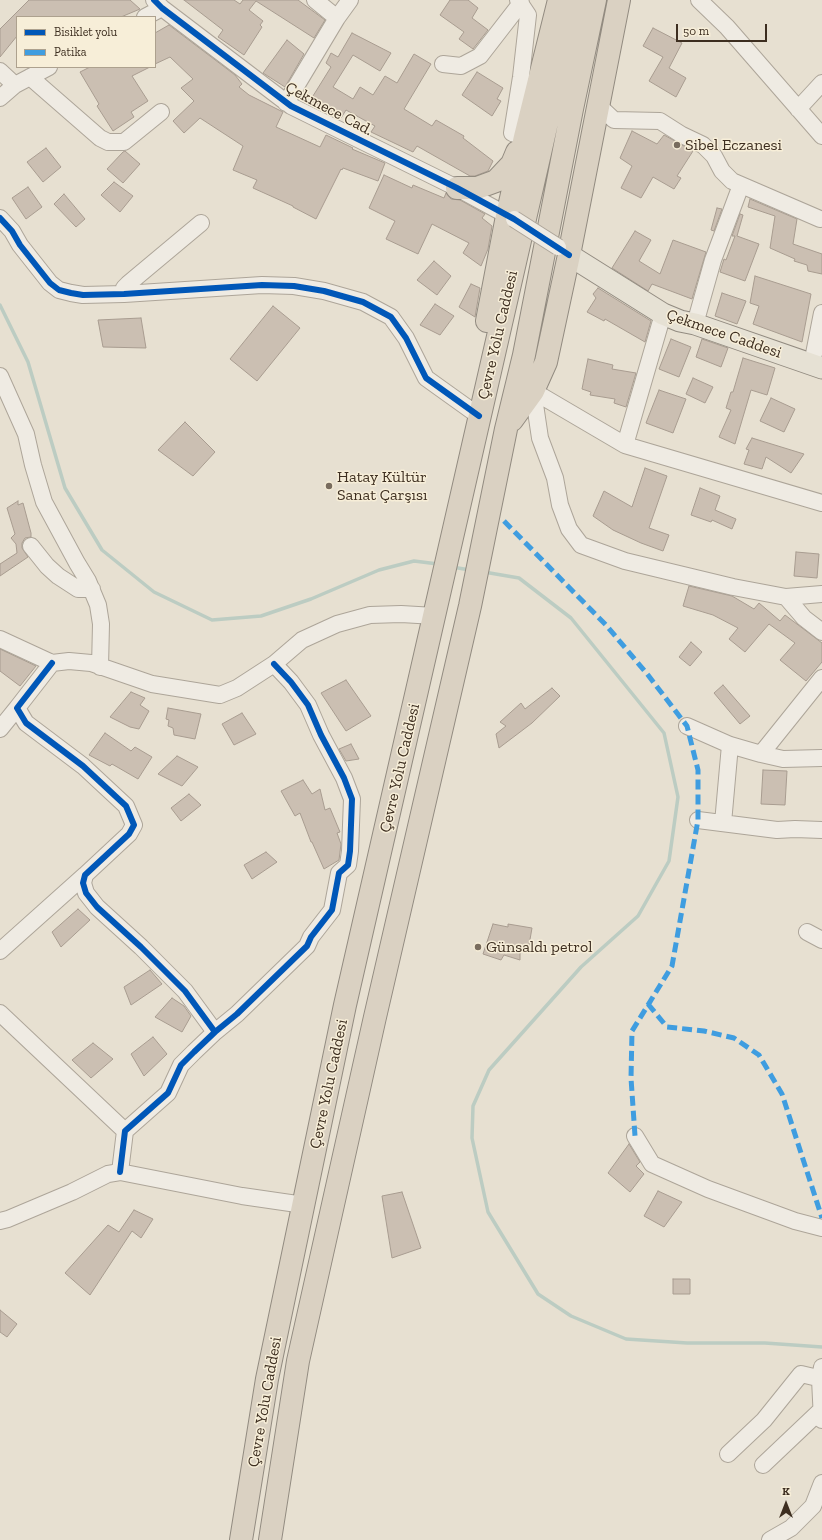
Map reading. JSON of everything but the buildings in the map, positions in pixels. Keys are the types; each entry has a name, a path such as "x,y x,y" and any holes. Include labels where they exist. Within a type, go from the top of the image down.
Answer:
{"highway":[{"path":"478,421 480,356 510,217 525,137 559,0"},
{"name":"Çevre Yolu Caddesi","path":"241,1540 267,1379 347,997 435,616 478,421 552,107 575,0"},
{"name":"Çevre Yolu Caddesi","path":"270,1540 298,1361 375,1017 470,606 506,429 524,355 569,120 595,0"},
{"path":"506,429 533,391 546,362 563,251 598,106 619,0"},
{"path":"457,188 477,188 496,181 512,164 525,137"}],"main road":[{"name":"Çekmece Caddesi","path":"563,251 664,314 680,321 695,324 817,366"}],"street":[{"path":"315,0 337,18"},
{"path":"286,103 337,18 350,0"},
{"path":"699,0 727,27 822,136"},
{"path":"146,16 158,4"},
{"name":"Çekmece Cad.","path":"158,4 286,103 397,160 457,188 510,217 563,251"},
{"path":"525,4 521,77 512,133 525,137"},
{"path":"443,64 461,66 480,56 525,4"},
{"path":"0,98 15,85 47,68"},
{"path":"0,71 15,85"},
{"path":"30,77 100,138 108,142 124,142 161,112"},
{"path":"798,109 822,83"},
{"path":"598,106 614,120 660,121 682,135 703,145 714,156 722,171 732,181 821,220"},
{"path":"695,324 713,260 741,185"},
{"path":"0,218 12,231 20,245 50,283 59,290 83,295 124,294 262,285 324,291 363,302 391,317 406,338 426,378 478,421"},
{"path":"124,294 124,288 128,284 200,223"},
{"path":"817,366 822,313"},
{"path":"625,445 664,314"},
{"path":"0,376 26,434 44,502 88,581 98,605 101,624 100,667"},
{"path":"533,391 625,445 822,503"},
{"path":"533,391 540,438 555,478 560,506 569,529 581,544 625,561 733,587 786,597 822,594"},
{"path":"32,546 47,566 58,576 78,589 92,589"},
{"path":"786,597 804,618 822,632"},
{"path":"0,639 52,663 69,661 91,663 152,684 220,696 237,688 274,664 302,640 337,624 370,615 401,614 435,616"},
{"path":"0,729 52,663"},
{"path":"120,1172 125,1131 168,1093 182,1065 307,946 311,937 332,910 339,873 348,865 350,852 352,799 344,778 321,735 308,705 291,682 274,664"},
{"path":"761,754 822,678"},
{"path":"0,951 129,834 134,825 126,806 83,766 26,723 17,708"},
{"path":"687,726 730,745 761,754 783,759 822,758"},
{"path":"723,823 730,745"},
{"path":"698,820 777,830 822,830"},
{"path":"85,875 83,883 86,893 97,907 141,947 185,991 215,1032"},
{"path":"807,932 822,940"},
{"path":"0,1013 125,1131"},
{"path":"635,1136 652,1164 708,1189 795,1221 822,1228"},
{"path":"0,1221 72,1192 108,1174 120,1172 242,1196 304,1205"},
{"path":"728,1454 764,1420 801,1374 821,1375 822,1417 763,1465"},
{"path":"770,1540 791,1528 812,1506 822,1484"}],"waterway":[{"path":"0,305 28,362 65,488 102,550 154,592 212,620 261,616 311,599 379,570 414,561 438,564"},
{"path":"452,567 470,570"},
{"path":"484,572 519,578 571,618 664,733 678,797 669,861 638,916 581,967 489,1070 473,1106 472,1138 488,1212 538,1294 571,1316 626,1339 687,1343 765,1343 822,1347"}],"marked path":[{"path":"504,521 606,625 648,675 687,726 698,770 698,820 672,966 632,1031 631,1078 635,1136"},
{"path":"648,1004 667,1027 704,1031 734,1038 759,1055 782,1094 822,1218"}],"cycle path":[{"path":"154,0 162,8 291,106 457,188 514,219 569,255"},
{"path":"0,218 12,231 20,245 50,283 59,290 71,293 83,295 124,294 262,285 294,286 324,291 363,302 391,317 406,338 426,378 479,416"},
{"path":"52,663 17,708 26,723 83,766 126,806 134,825 129,834 85,875 83,883 86,893 97,907 141,947 185,991 215,1032"},
{"path":"120,1172 125,1131 168,1093 181,1065 215,1032 237,1014 307,946 311,937 332,910 339,873 348,865 352,799 344,778 321,735 308,705 291,682 274,664"}],"place":[{"name":"Sibel Eczanesi","path":"677,145"},
{"name":"Hatay Kültür Sanat Çarşısı","path":"329,486"},
{"name":"Günsaldı petrol","path":"478,947"}]}
